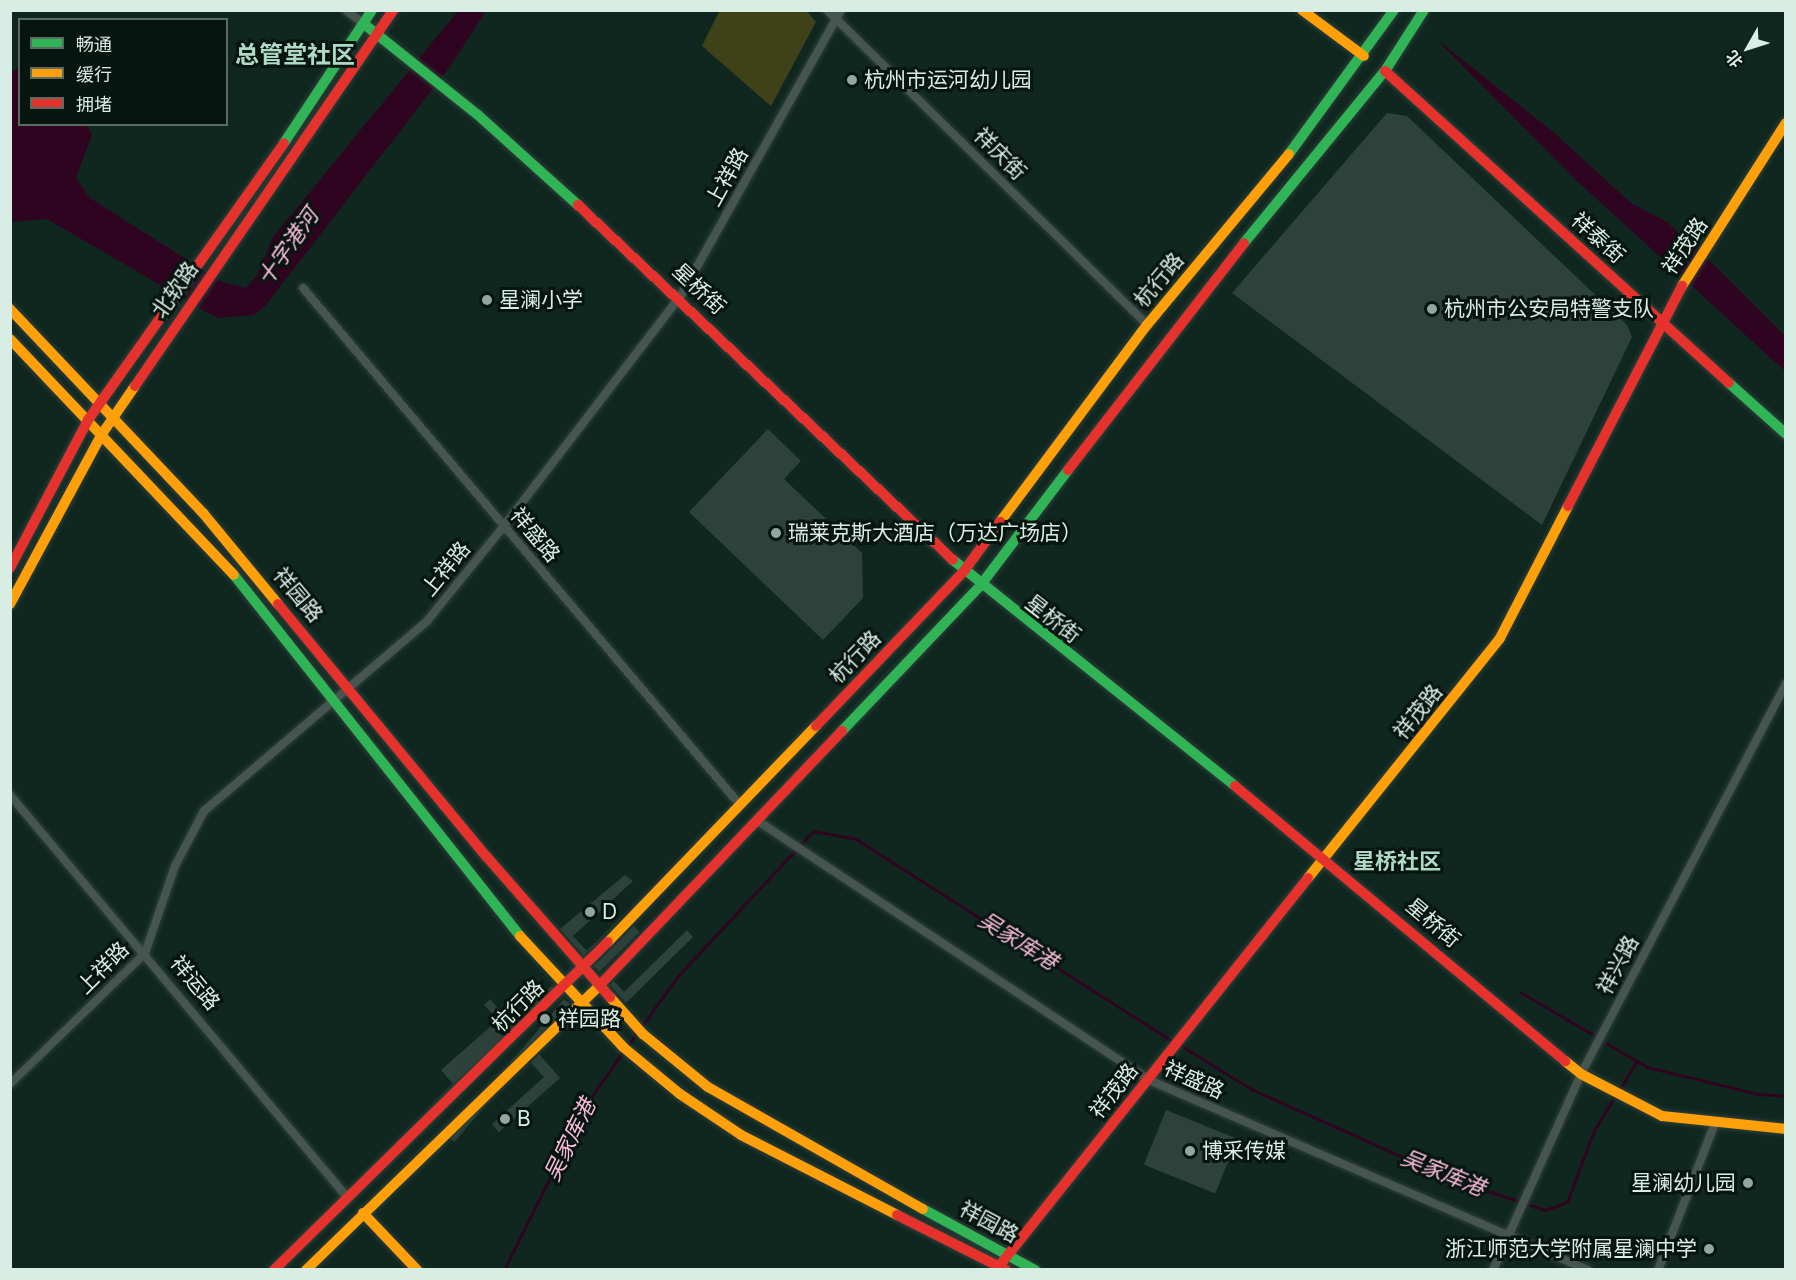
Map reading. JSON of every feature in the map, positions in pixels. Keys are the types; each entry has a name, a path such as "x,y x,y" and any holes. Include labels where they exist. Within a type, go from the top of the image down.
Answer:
{"main road":[{"name":"北软路","path":"10,568 88,420 171,298 258,182 372,10"},
{"name":"北软路","path":"10,604 102,434 186,308 393,10"},
{"path":"1302,10 1364,56"},
{"name":"杭行路","path":"274,1269 564,988 964,571 1147,325 1317,120 1364,56 1394,10"},
{"name":"杭行路","path":"306,1269 598,987 980,586 1184,316 1385,71 1424,10"},
{"name":"星桥街","path":"364,24 444,87 680,297 980,586 1326,858 1581,1074 1662,1116 1785,1129"},
{"name":"祥泰街","path":"1385,71 1785,434"},
{"name":"祥茂路","path":"1001,1268 1009,1254 1500,638 1674,297 1721,228 1785,123"},
{"name":"祥园路","path":"10,309 203,513 582,969 667,1056 718,1094 766,1124 1035,1269"},
{"name":"祥园路","path":"10,339 235,576 564,988 647,1068 741,1135 1001,1268"},
{"path":"363,1214 417,1269"}],"street":[{"path":"346,10 364,24"},
{"name":"祥庆街","path":"827,10 839,14 1147,325"},
{"name":"上祥路","path":"10,1084 145,953 175,866 204,811 350,689 427,621 504,526 680,297 839,14"},
{"name":"祥盛路","path":"303,288 740,805"},
{"name":"祥兴路","path":"1493,1269 1581,1074 1785,683"},
{"name":"祥运路","path":"10,795 145,953 347,1197"},
{"name":"祥盛路","path":"758,821 1149,1080 1588,1269"},
{"path":"1658,1269 1715,1123"}],"green space":[{"path":"720,10 807,11 816,22 771,106 702,46"}],"water":[{"name":"十字港河","path":"458,11 486,11 451,65 266,305 254,315 217,318 47,219 11,222 11,72 18,68 18,126 87,126 92,134 76,178 90,198 222,282 246,288 258,274 273,237"},
{"path":"1435,38 1552,131 1631,203 1667,222 1719,270 1785,336 1785,371 1577,181"}],"building":[{"name":"杭州市公安局特警支队","path":"1387,113 1407,116 1627,325 1632,337 1542,525 1232,293"},
{"name":"瑞莱克斯大酒店（万达广场店）","path":"768,429 801,461 784,479 862,553 863,598 823,640 689,512"},
{"name":"D","path":"625,875 633,881 573,936 587,951 622,917 584,956 560,929"},
{"path":"634,926 640,932 599,972 594,966"},
{"path":"687,930 693,937 626,1003 610,985 614,981 624,992"},
{"path":"552,986 554,988 424,1113 453,1084 441,1070 498,1020 484,1005 490,999 512,1025"},
{"path":"564,999 570,1004 454,1142 448,1137"},
{"path":"539,1054 560,1078 499,1132 492,1124 544,1077 531,1063"},
{"name":"博采传媒","path":"1166,1110 1237,1139 1215,1194 1144,1165"}],"waterway":[{"name":"吴家库港","path":"504,1270 588,1101 677,977 813,831 856,839 1174,1042"},
{"path":"1520,992 1592,1034"},
{"path":"1606,1043 1647,1067 1758,1094 1786,1096"},
{"name":"吴家库港","path":"1180,1045 1251,1089 1452,1179 1545,1210 1567,1202 1594,1130 1615,1096"},
{"name":"吴家库港","path":"1619,1090 1637,1061"}],"traffic: fast":[{"path":"284,143 372,10"},
{"path":"1289,154 1394,10"},
{"path":"1244,243 1385,71 1424,10"},
{"path":"364,24 478,115 578,205"},
{"path":"1729,383 1786,434"},
{"path":"842,731 980,586 1068,470"},
{"path":"953,560 1235,786"},
{"path":"234,575 520,936"},
{"path":"923,1209 1035,1270"}],"traffic: slow":[{"path":"1302,10 1364,56"},
{"path":"1682,286 1786,123"},
{"path":"1000,522 1147,325 1289,154"},
{"path":"10,309 203,513 278,604"},
{"path":"10,339 234,575"},
{"path":"10,604 102,434 135,386"},
{"path":"1308,878 1500,638 1568,506"},
{"path":"608,942 816,726"},
{"path":"520,936 623,1047 680,1094 741,1135 897,1215"},
{"path":"306,1270 600,985"},
{"path":"610,997 643,1034 708,1087 923,1209"},
{"path":"1565,1061 1581,1074 1662,1116 1786,1129"},
{"path":"363,1213 417,1270"}],"traffic: jam":[{"path":"135,386 393,10"},
{"path":"1385,71 1729,383"},
{"path":"10,568 88,420 284,143"},
{"path":"578,205 953,560"},
{"path":"1068,470 1244,243"},
{"path":"1568,506 1682,286"},
{"path":"816,726 964,571 1000,522"},
{"path":"278,604 486,856 610,997"},
{"path":"600,985 842,731"},
{"path":"1235,786 1565,1061"},
{"path":"996,1270 1308,878"},
{"path":"274,1270 608,942"},
{"path":"897,1215 1006,1270"}],"place":[{"name":"杭州市运河幼儿园","path":"852,80"},
{"name":"星澜小学","path":"487,300"},
{"name":"杭州市公安局特警支队","path":"1432,309"},
{"name":"瑞莱克斯大酒店（万达广场店）","path":"776,533"},
{"name":"D","path":"590,912"},
{"name":"祥园路","path":"545,1019"},
{"name":"B","path":"505,1119"},
{"name":"博采传媒","path":"1190,1151"},
{"name":"星澜幼儿园","path":"1748,1183"},
{"name":"浙江师范大学附属星澜中学","path":"1709,1249"}],"district":[{"name":"总管堂社区","path":"295,55"},
{"name":"星桥社区","path":"1397,862"}]}
